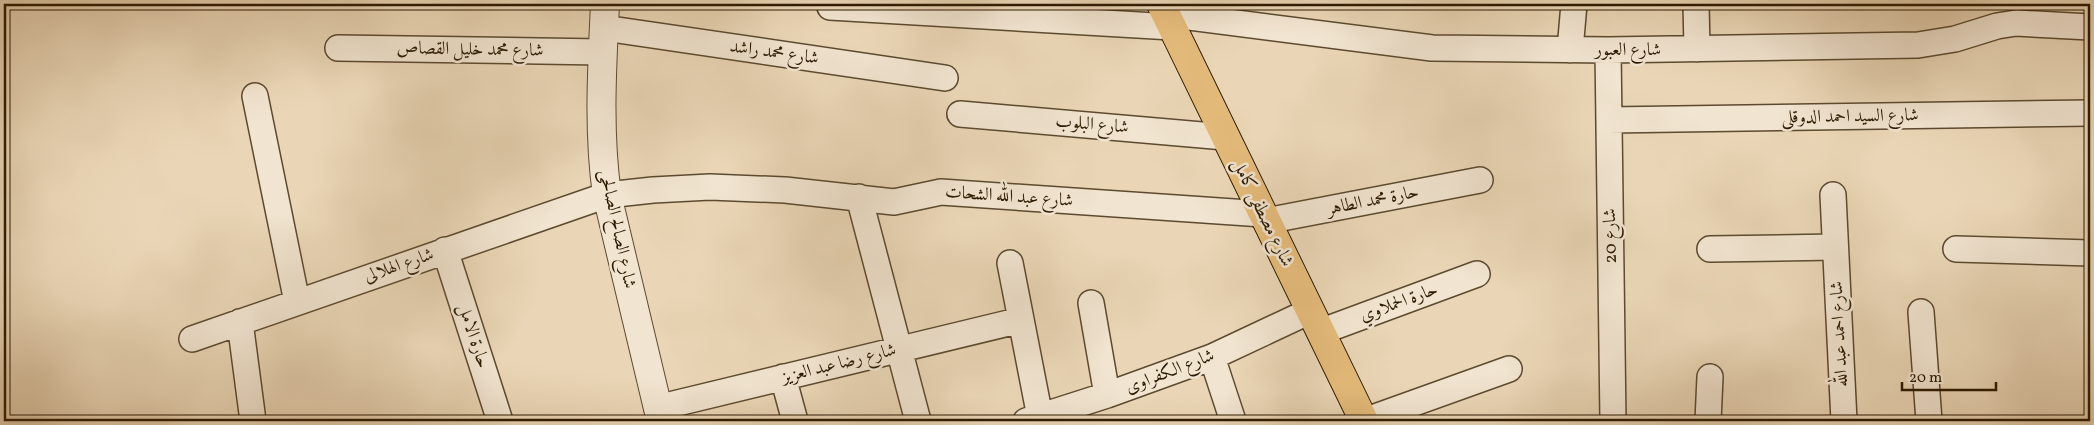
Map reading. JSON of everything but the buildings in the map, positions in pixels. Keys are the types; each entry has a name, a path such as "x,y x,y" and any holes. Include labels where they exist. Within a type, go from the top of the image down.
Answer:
{"main road":[{"name":"شارع مصطفى كامل","path":"1166,15 1364,421"}],"street":[{"path":"1570,50 1574,4"},
{"path":"1696,4 1697,49"},
{"name":"شارع العبور","path":"830,7 1166,15 1432,48 1608,50 1918,45 1955,39 1998,26 2016,23 2090,27"},
{"name":"شارع محمد خليل القصاص","path":"338,48 604,28"},
{"name":"شارع محمد راشد","path":"604,28 945,78"},
{"name":"شارع الصالح الصالحى","path":"604,28 601,123 602,161 607,195 659,415"},
{"name":"شارع 20","path":"1608,50 1613,421"},
{"path":"255,96 297,302"},
{"name":"شارع البلوب","path":"960,114 1225,136"},
{"name":"شارع السيد احمد الدوقلى","path":"1609,120 2090,114"},
{"name":"حارة محمد الطاهر","path":"1264,218 1480,180"},
{"name":"شارع عبد الله الشحات","path":"607,195 710,187 785,190 894,202 941,192 1264,218"},
{"name":"شارع الهلالى","path":"192,338 607,195"},
{"name":"شارع احمد عبد الله","path":"1833,195 1844,421"},
{"path":"859,198 918,421"},
{"path":"1710,250 1836,247"},
{"path":"1956,249 2090,253"},
{"name":"حارة الامل","path":"445,250 500,421"},
{"path":"1010,263 1021,320 1033,419"},
{"name":"حارة الحملاوي","path":"1315,322 1477,274"},
{"path":"1092,303 1107,395"},
{"path":"1921,312 1929,421"},
{"name":"شارع رضا عبد العزيز","path":"659,415 784,377 1021,320"},
{"path":"240,322 253,421"},
{"name":"شارع الكفراوى","path":"1033,419 1315,322"},
{"path":"1212,357 1233,421"},
{"path":"1364,421 1509,369"},
{"path":"784,377 795,421"},
{"path":"1708,421 1710,378"}]}
